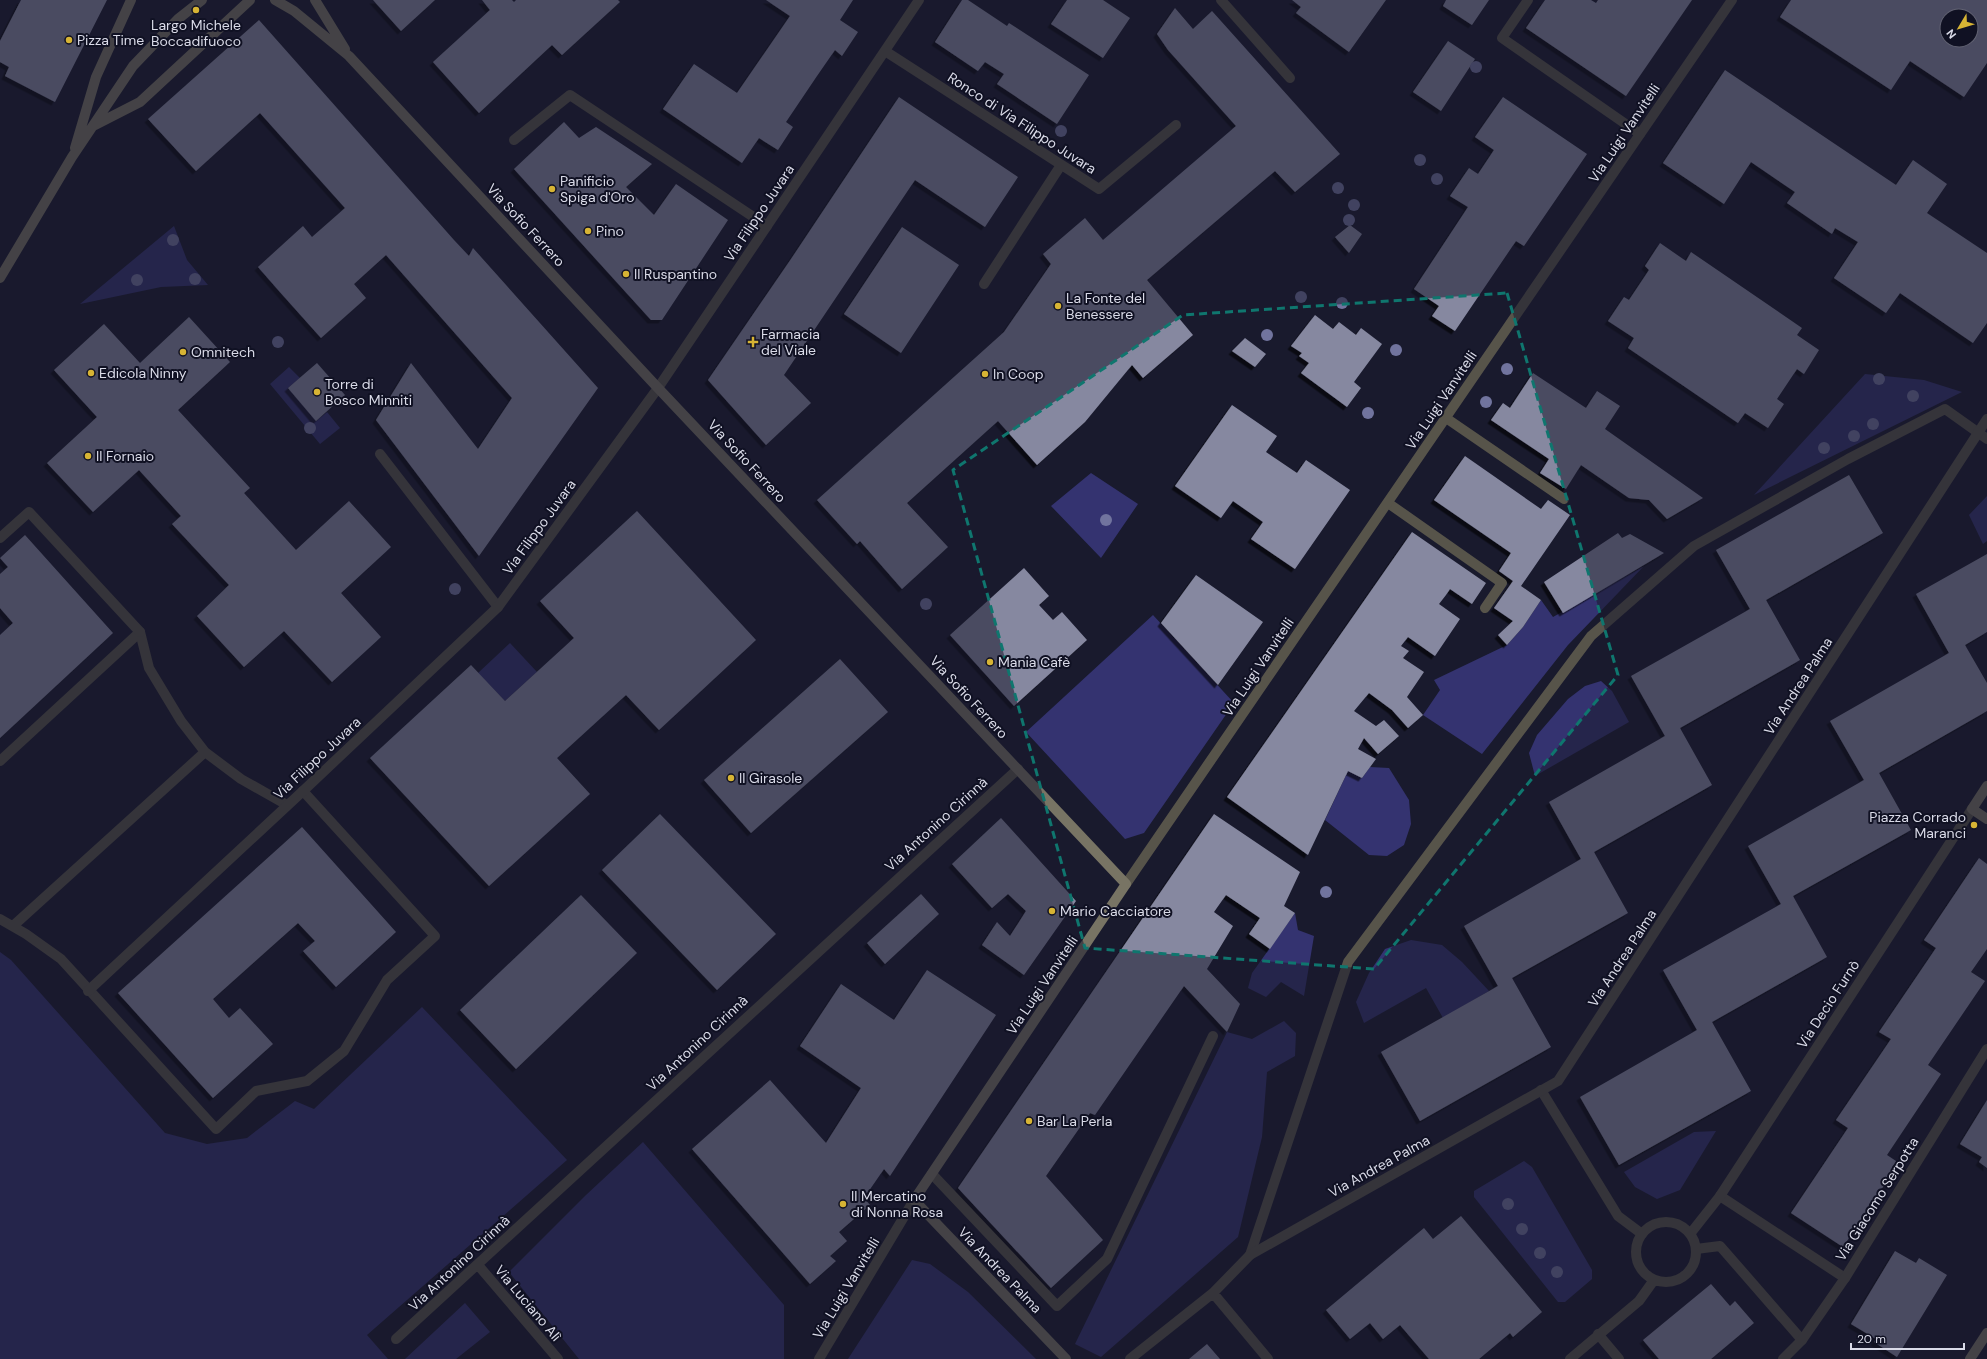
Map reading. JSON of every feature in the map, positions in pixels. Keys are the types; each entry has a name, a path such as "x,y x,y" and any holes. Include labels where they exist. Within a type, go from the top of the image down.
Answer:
{"street":[{"path":"72,157 96,77 131,0"},
{"path":"0,278 72,157 133,66 178,19 202,0"},
{"path":"93,126 140,102 250,0"},
{"path":"275,0 294,11 349,56"},
{"path":"315,0 349,56"},
{"name":"Via Filippo Juvara","path":"88,990 303,791 498,607 658,388 919,0"},
{"path":"1221,0 1290,78"},
{"path":"1528,0 1502,38 1640,134"},
{"name":"Via Luigi Vanvitelli","path":"819,1359 914,1200 1126,884 1732,0"},
{"name":"Ronco di Via Filippo Juvara","path":"885,51 1099,189 1176,125"},
{"name":"Via Sofio Ferrero","path":"349,56 658,388 1126,884"},
{"path":"514,140 570,95 767,226"},
{"path":"984,284 1061,165"},
{"path":"1250,1255 1348,962 1591,636 1694,546 1848,459 1945,410 1987,439"},
{"path":"1446,418 1564,499"},
{"name":"Via Andrea Palma","path":"1130,1359 1213,1293 1250,1255 1558,1081 1987,419"},
{"path":"380,454 498,607"},
{"path":"1388,503 1502,583 1485,608"},
{"path":"0,538 29,512 140,632 149,668 181,721 206,752 241,779 287,805"},
{"path":"0,761 140,632"},
{"path":"13,926 206,752"},
{"name":"Via Antonino Cirinnà","path":"396,1339 1018,769"},
{"name":"Via Decio Furnò","path":"1690,1234 1720,1196 1987,786"},
{"path":"0,919 13,926 61,959 216,1129 256,1091 307,1081 344,1051 387,980 435,936 303,791"},
{"path":"1972,809 1987,819"},
{"path":"932,1174 1057,1306 1108,1259 1213,1036"},
{"name":"Via Giacomo Serpotta","path":"1783,1359 1802,1340 1845,1278 1987,1049"},
{"path":"1541,1090 1618,1216 1642,1234"},
{"path":"1720,1196 1845,1278"},
{"name":"Via Andrea Palma","path":"914,1200 1066,1359"},
{"path":"1663,1223 1678,1225 1690,1234 1696,1249 1693,1264 1684,1276 1669,1282 1654,1280 1642,1270 1636,1256 1636,1248 1642,1234 1654,1225 1663,1223"},
{"path":"1696,1249 1720,1246 1802,1340"},
{"name":"Via Luciano Alì","path":"478,1265 558,1359"},
{"path":"1570,1359 1639,1301 1654,1280"},
{"path":"1213,1293 1268,1359"},
{"path":"1598,1334 1618,1359"},
{"path":"1970,1359 1986,1336"}],"highlighted area":[{"path":"1507,293 1618,675 1374,969 1085,948 953,470 1183,315"}],"shaded area":[{"path":"174,226 187,260 208,285 161,287 80,304"},
{"path":"289,367 300,378 288,388 316,421 327,412 340,428 320,444 270,384"},
{"path":"1865,374 1924,380 1962,392 1754,495"},
{"path":"1091,473 1138,504 1101,558 1051,506"},
{"path":"1987,496 1987,541 1983,544 1969,515"},
{"path":"1644,566 1568,645 1482,754 1423,715 1440,690 1434,680 1507,645 1523,627 1541,600 1553,617"},
{"path":"1153,615 1234,703 1144,833 1125,839 1026,732"},
{"path":"510,643 537,672 505,701 478,673"},
{"path":"1601,681 1612,691 1629,722 1535,776 1529,753 1537,735 1568,699 1585,686"},
{"path":"1370,767 1389,768 1409,800 1411,824 1404,845 1387,856 1369,855 1325,820 1348,771 1362,778"},
{"path":"1295,913 1298,930 1314,936 1304,996 1281,982 1266,997 1248,988 1252,973"},
{"path":"1411,940 1442,945 1462,962 1489,991 1443,1018 1426,988 1364,1023 1356,1002 1369,973 1385,949"},
{"path":"0,952 11,960 165,1133 207,1144 247,1138 295,1101 314,1109 422,1007 567,1160 367,1335 388,1359 0,1359"},
{"path":"1284,1021 1296,1033 1295,1056 1267,1072 1262,1137 1238,1237 1101,1357 1075,1344 1227,1032 1252,1039"},
{"path":"1716,1131 1680,1190 1657,1199 1635,1187 1624,1172 1694,1132"},
{"path":"643,1142 784,1305 784,1359 579,1359 509,1272 586,1195"},
{"path":"1524,1161 1532,1167 1592,1270 1592,1279 1565,1302 1558,1302 1474,1197 1474,1191"},
{"path":"912,1260 930,1264 968,1292 1036,1359 848,1359"},
{"path":"465,1303 490,1332 456,1359 405,1359"}],"building":[{"path":"21,0 107,0 55,102 5,76 9,67 0,62 0,41"},
{"path":"373,0 435,0 401,31"},
{"path":"482,0 512,0 514,2 516,0 618,0 620,2 562,55 552,45 479,113 433,62 490,10"},
{"path":"766,0 853,0 840,20 858,32 842,56 835,50 817,76 786,122 793,127 778,150 759,138 742,163 663,109 694,64 737,93 790,16"},
{"path":"962,0 968,0 1007,26 1009,23 1089,75 1057,124 997,84 1004,74 985,62 978,71 935,42"},
{"path":"1067,0 1103,0 1130,18 1103,58 1051,24"},
{"path":"1292,0 1386,0 1349,52 1296,13 1301,7"},
{"path":"1446,0 1489,0 1472,25 1443,6"},
{"path":"1545,0 1591,0 1596,3 1598,0 1692,0 1626,96 1526,28"},
{"path":"1791,0 1987,0 1987,63 1964,97 1910,61 1891,90 1780,17"},
{"path":"1175,8 1193,29 1212,11 1340,154 1295,192 1275,171 1147,280 1193,335 1143,378 1132,365 1085,422 1037,465 998,421 907,503 948,547 902,589 860,541 857,544 817,500 1004,332 1051,264 1043,254 1085,218 1103,240 1236,126 1168,50 1157,34"},
{"path":"259,20 454,240 469,256 473,248 598,388 479,556 376,420 411,363 478,449 512,398 386,255 354,284 366,298 321,338 279,291 258,267 303,226 312,237 345,208 260,113 196,171 148,119"},
{"path":"1448,41 1475,59 1441,111 1413,92"},
{"path":"1725,70 1896,185 1913,160 1947,184 1927,213 1987,253 1987,323 1973,343 1900,293 1886,313 1834,278 1858,242 1835,228 1832,234 1787,203 1795,192 1751,162 1724,204 1663,163"},
{"path":"899,97 1018,177 985,227 915,180 784,375 811,403 766,445 708,380"},
{"path":"1503,97 1587,154 1524,246 1516,241 1455,331 1432,316 1439,306 1414,289 1468,207 1450,196 1469,168 1478,174 1494,150 1475,137"},
{"path":"564,122 579,138 596,127 652,164 626,187 654,215 676,184 728,220 662,320 651,320 514,169"},
{"path":"1350,225 1362,234 1349,253 1335,237"},
{"path":"902,227 959,265 901,353 844,314"},
{"path":"1660,243 1686,261 1691,252 1802,328 1797,335 1819,350 1804,374 1797,369 1777,399 1784,404 1768,428 1745,413 1738,423 1628,348 1634,338 1608,321 1624,297 1629,300 1649,270 1645,266"},
{"path":"1315,315 1333,329 1339,322 1356,335 1361,328 1382,344 1354,382 1361,388 1347,407 1301,373 1309,363 1299,356 1302,353 1291,346"},
{"path":"189,317 230,362 178,410 250,488 244,493 296,550 349,501 391,547 341,593 381,637 332,682 284,631 244,667 197,616 229,585 172,524 181,516 139,470 93,512 47,463 97,417 54,370 104,324 140,363"},
{"path":"1245,338 1266,354 1255,367 1232,351"},
{"name":"Torre di Bosco Minniti","path":"317,363 345,395 316,421 288,388"},
{"path":"1533,373 1586,408 1597,391 1620,406 1605,429 1703,498 1667,519 1649,500 1629,498 1581,465 1566,489 1540,473 1549,459 1491,420 1503,403 1510,408"},
{"path":"1232,405 1277,436 1266,452 1297,473 1306,460 1350,490 1295,569 1251,539 1263,522 1233,501 1221,518 1175,486"},
{"path":"1465,456 1541,509 1548,500 1570,515 1521,586 1541,600 1523,627 1507,645 1498,635 1513,621 1494,608 1513,581 1499,571 1511,553 1434,500"},
{"path":"1849,475 1883,533 1766,600 1800,660 1680,728 1712,785 1594,852 1628,913 1512,978 1551,1047 1420,1121 1381,1052 1498,986 1464,926 1581,859 1549,802 1665,736 1631,676 1750,609 1716,550"},
{"path":"637,511 756,640 659,730 626,695 557,758 590,794 489,886 370,758 471,665 505,701 574,638 540,601"},
{"path":"1412,532 1486,583 1472,604 1450,589 1439,604 1460,619 1435,656 1408,637 1401,646 1409,651 1403,658 1424,672 1407,697 1423,715 1408,728 1392,710 1369,693 1354,711 1376,726 1384,720 1399,736 1378,754 1364,738 1358,749 1376,759 1362,778 1348,771 1308,855 1227,797"},
{"path":"1618,533 1622,538 1630,534 1664,553 1563,613 1544,582"},
{"path":"25,535 113,633 0,738 0,635 13,623 0,608 0,574 8,567 0,558"},
{"path":"1987,554 1987,632 1965,645 1987,683 1987,711 1879,773 1911,830 1793,896 1827,957 1712,1022 1751,1091 1619,1165 1580,1097 1697,1030 1663,970 1781,904 1748,846 1864,780 1830,721 1949,653 1916,594"},
{"path":"1024,568 1049,596 1039,605 1053,620 1062,612 1087,640 1014,706 950,635"},
{"path":"1196,575 1263,622 1218,685 1161,623"},
{"path":"840,659 888,712 751,833 704,780"},
{"path":"660,814 776,934 717,990 602,870"},
{"path":"1214,814 1300,872 1284,906 1295,913 1270,949 1249,934 1260,918 1226,895 1214,912 1233,926 1207,969 1240,1004 1227,1032 1184,986 1095,1115 1090,1113 1046,1176 1103,1240 1051,1288 958,1188"},
{"path":"1001,818 1076,901 1024,975 982,945 997,922 1010,936 1026,911 1008,894 992,908 952,864"},
{"path":"302,827 396,932 336,987 303,951 315,941 298,923 213,999 229,1018 240,1008 273,1044 213,1098 118,993"},
{"path":"1979,858 1987,864 1987,949 1971,972 1985,981 1928,1065 1941,1074 1887,1155 1899,1163 1843,1247 1791,1213 1848,1128 1836,1120 1891,1039 1879,1032 1936,948 1924,940"},
{"path":"921,894 939,914 885,964 867,943"},
{"path":"581,895 637,953 516,1069 460,1010"},
{"path":"927,970 996,1015 890,1176 884,1169 864,1198 870,1205 839,1232 847,1241 830,1256 836,1261 810,1284 692,1149 770,1080 826,1143 861,1088 800,1046 841,984 894,1020"},
{"path":"1987,1100 1987,1168 1979,1162 1982,1157 1960,1144"},
{"path":"1461,1216 1542,1312 1513,1337 1510,1333 1479,1359 1429,1359 1400,1325 1383,1339 1370,1323 1350,1339 1326,1310 1424,1228 1433,1239"},
{"path":"1895,1251 1916,1263 1919,1258 1947,1275 1897,1357 1874,1342 1876,1339 1851,1324"},
{"path":"1711,1284 1730,1306 1735,1301 1754,1323 1711,1359 1659,1359 1643,1340"},
{"path":"1207,1344 1220,1359 1189,1359"}],"place":[{"name":"Largo Michele Boccadifuoco","path":"196,10"},
{"name":"Pizza Time","path":"69,40"},
{"name":"Panificio Spiga d'Oro","path":"552,189"},
{"name":"Pino","path":"588,231"},
{"name":"Il Ruspantino","path":"626,274"},
{"name":"La Fonte del Benessere","path":"1058,306"},
{"name":"Farmacia del Viale","path":"753,342"},
{"name":"Omnitech","path":"183,352"},
{"name":"Edicola Ninny","path":"91,373"},
{"name":"In Coop","path":"985,374"},
{"name":"Torre di Bosco Minniti","path":"317,392"},
{"name":"Il Fornaio","path":"88,456"},
{"name":"Mania Cafè","path":"990,662"},
{"name":"Il Girasole","path":"731,778"},
{"name":"Piazza Corrado Maranci","path":"1974,825"},
{"name":"Mario Cacciatore","path":"1052,911"},
{"name":"Bar La Perla","path":"1029,1121"},
{"name":"Il Mercatino di Nonna Rosa","path":"843,1204"}]}
